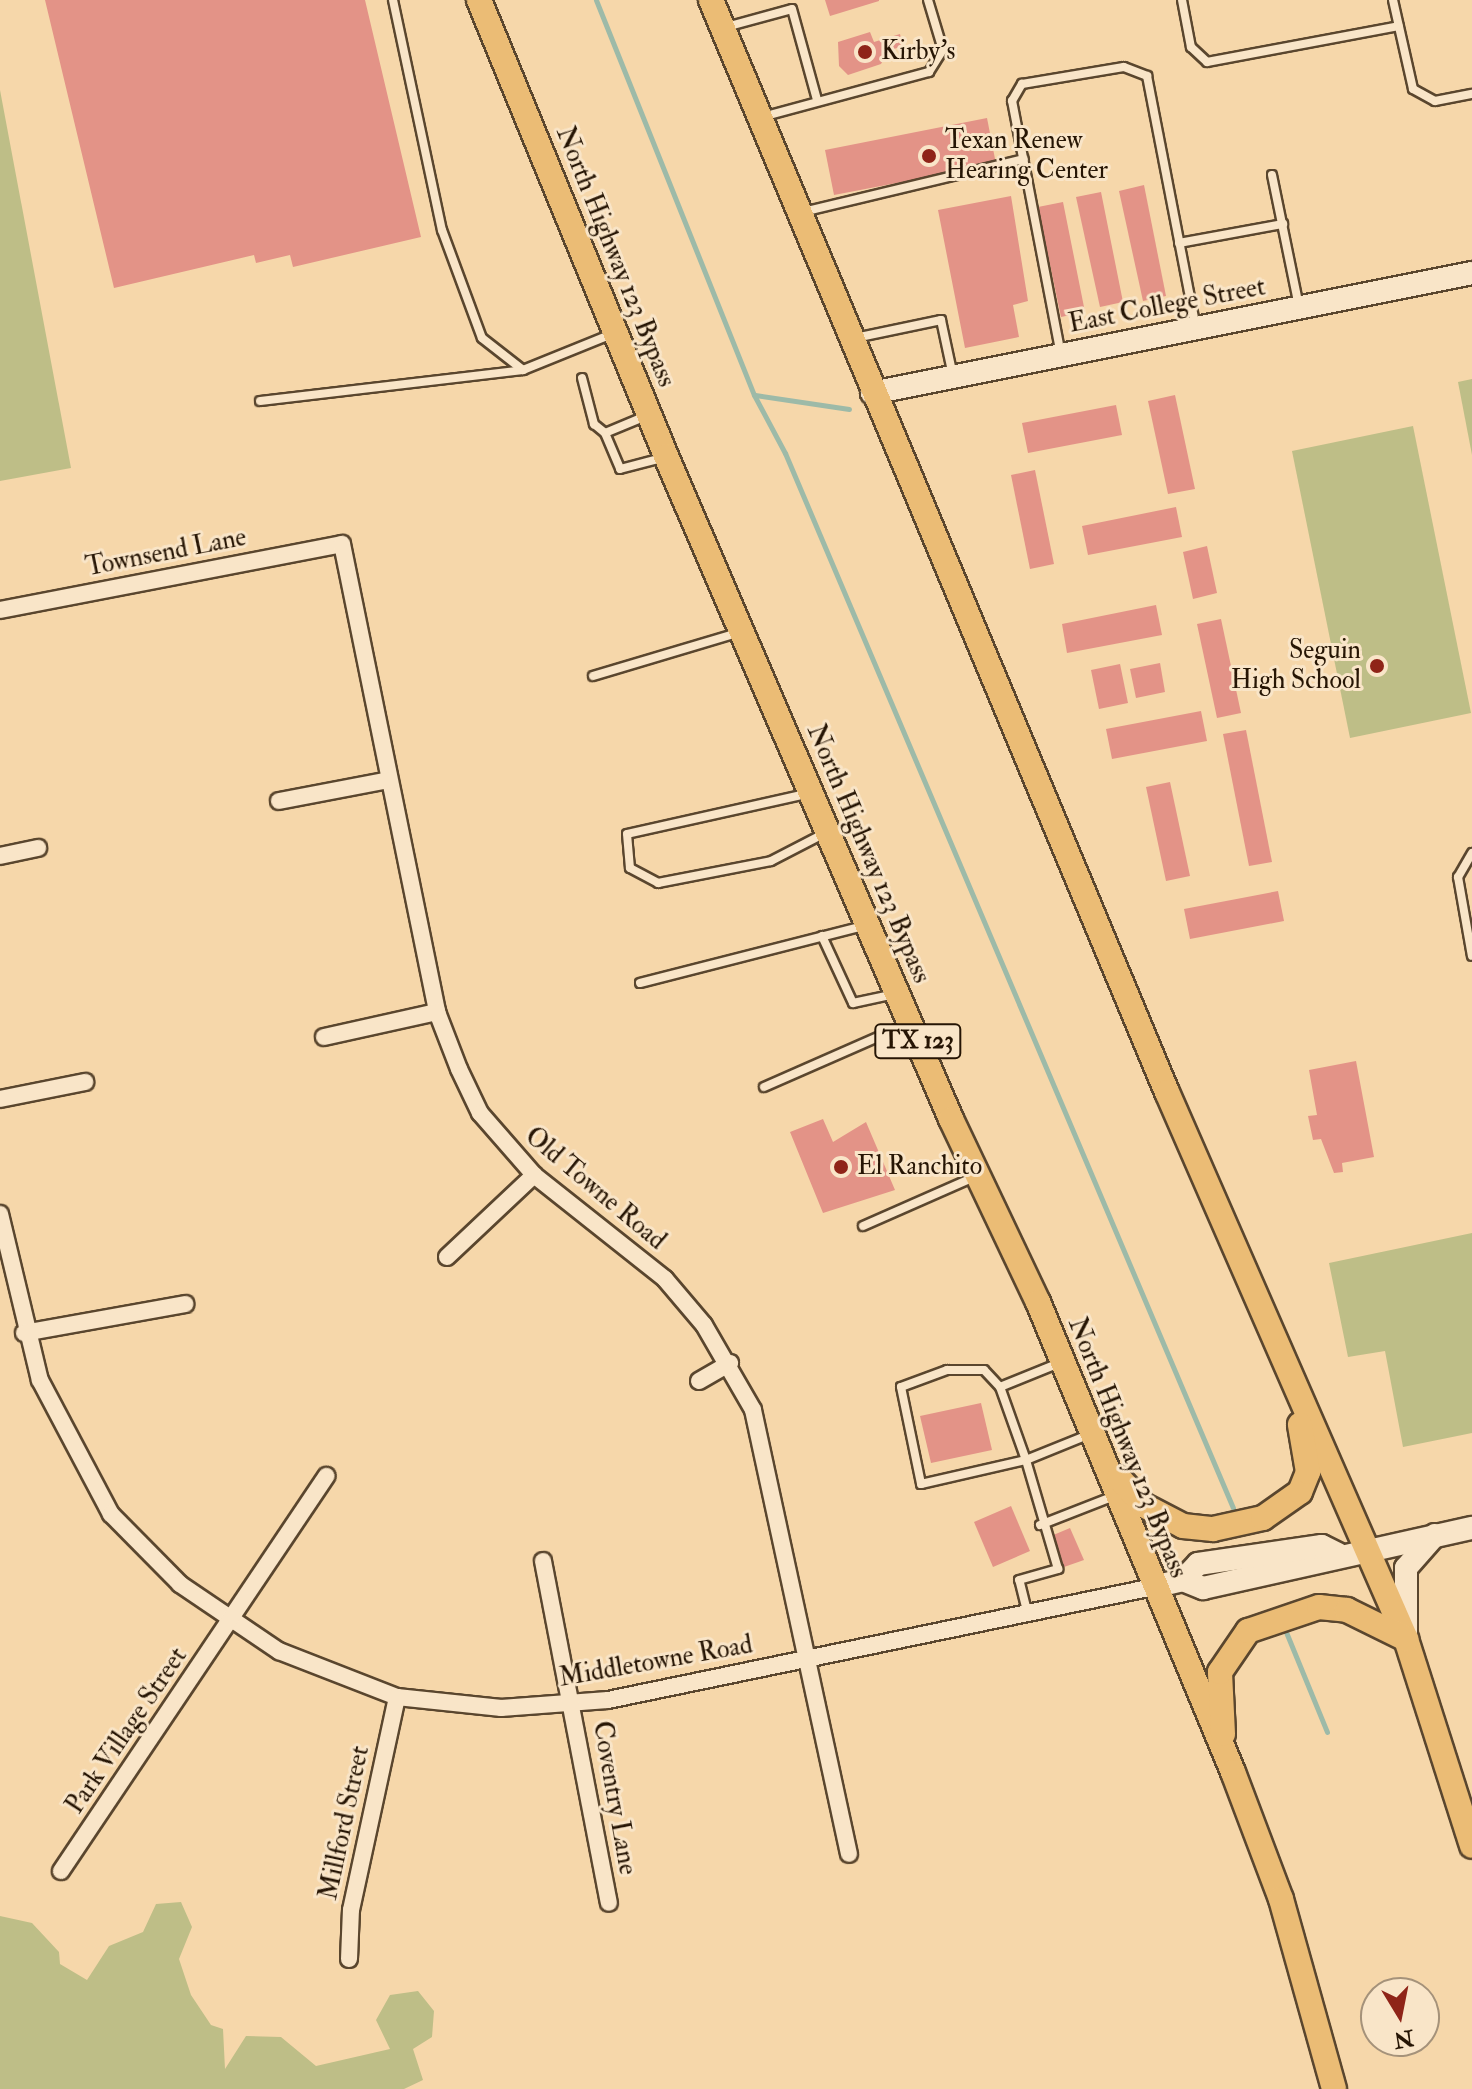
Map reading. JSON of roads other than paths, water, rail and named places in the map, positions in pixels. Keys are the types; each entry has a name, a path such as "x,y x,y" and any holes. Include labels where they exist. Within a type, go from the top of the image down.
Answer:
{"main road":[{"name":"North Highway 123 Bypass","path":"479,0 666,456 910,1023 1107,1464 1153,1587 1233,1772 1281,1899 1334,2089"},
{"path":"711,0 796,214 1275,1345 1406,1639 1472,1846"},
{"path":"1107,1464 1143,1505 1183,1526 1239,1525 1285,1507 1308,1472 1275,1345"},
{"path":"1233,1772 1217,1688 1232,1648 1248,1631 1319,1607 1347,1610 1406,1639"}],"street":[{"name":"East College Street","path":"872,393 1472,273"},
{"name":"Townsend Lane","path":"0,610 342,544"},
{"name":"Old Towne Road","path":"342,544 437,1012 480,1113 534,1175 665,1279 730,1363 770,1465 849,1854"},
{"path":"279,801 389,780"},
{"path":"0,856 38,848"},
{"path":"324,1037 437,1012"},
{"path":"0,1099 85,1082"},
{"path":"447,1257 534,1175"},
{"name":"Middletowne Road","path":"0,1214 24,1333 60,1427 111,1514 180,1584 279,1651 397,1697 501,1708 572,1704 1028,1616 1153,1587"},
{"path":"24,1333 185,1304"},
{"path":"699,1381 730,1363"},
{"name":"Park Village Street","path":"61,1871 234,1618 326,1476"},
{"path":"1153,1587 1183,1580 1203,1588 1326,1563 1338,1554 1472,1528"},
{"path":"1406,1639 1406,1568 1435,1535"},
{"name":"Coventry Lane","path":"543,1561 609,1903"},
{"name":"Millford Street","path":"349,1959 351,1910 397,1697"}],"lane":[{"path":"393,0 442,230 482,338 523,370"},
{"path":"757,119 817,100 929,72 943,50 928,0"},
{"path":"1182,0 1191,47 1207,62 1399,26"},
{"path":"1393,0 1413,89 1435,101 1472,94"},
{"path":"721,29 792,9 817,100"},
{"path":"1061,355 1012,101 1022,84 1141,69 1196,329"},
{"path":"796,214 1024,159"},
{"path":"1272,175 1299,308"},
{"path":"1179,243 1283,224"},
{"path":"850,340 941,320 953,377"},
{"path":"260,401 523,370 615,333"},
{"path":"582,378 594,424 605,433 620,469 666,456"},
{"path":"605,433 649,414"},
{"path":"593,676 742,632"},
{"path":"811,793 627,834 630,868 658,883 771,861 828,832"},
{"path":"1472,853 1458,877 1472,956"},
{"path":"640,983 867,924"},
{"path":"822,936 853,1003 897,993"},
{"path":"764,1087 910,1023"},
{"path":"863,1226 978,1174"},
{"path":"1000,1387 1063,1361"},
{"path":"1028,1616 1019,1580 1058,1569 1040,1525 1026,1460 1000,1387 984,1370 947,1370 901,1387 921,1484 1026,1460 1094,1433"},
{"path":"1040,1525 1118,1494"}],"waterway":[{"path":"596,0 754,395 785,453 1233,1508"},
{"path":"755,395 849,409"},
{"path":"1286,1632 1327,1732"}],"place":[{"name":"Kirby's","path":"865,52"},
{"name":"Texan Renew Hearing Center","path":"929,156"},
{"name":"Seguin High School","path":"1377,666"},
{"name":"El Ranchito","path":"841,1167"}]}
